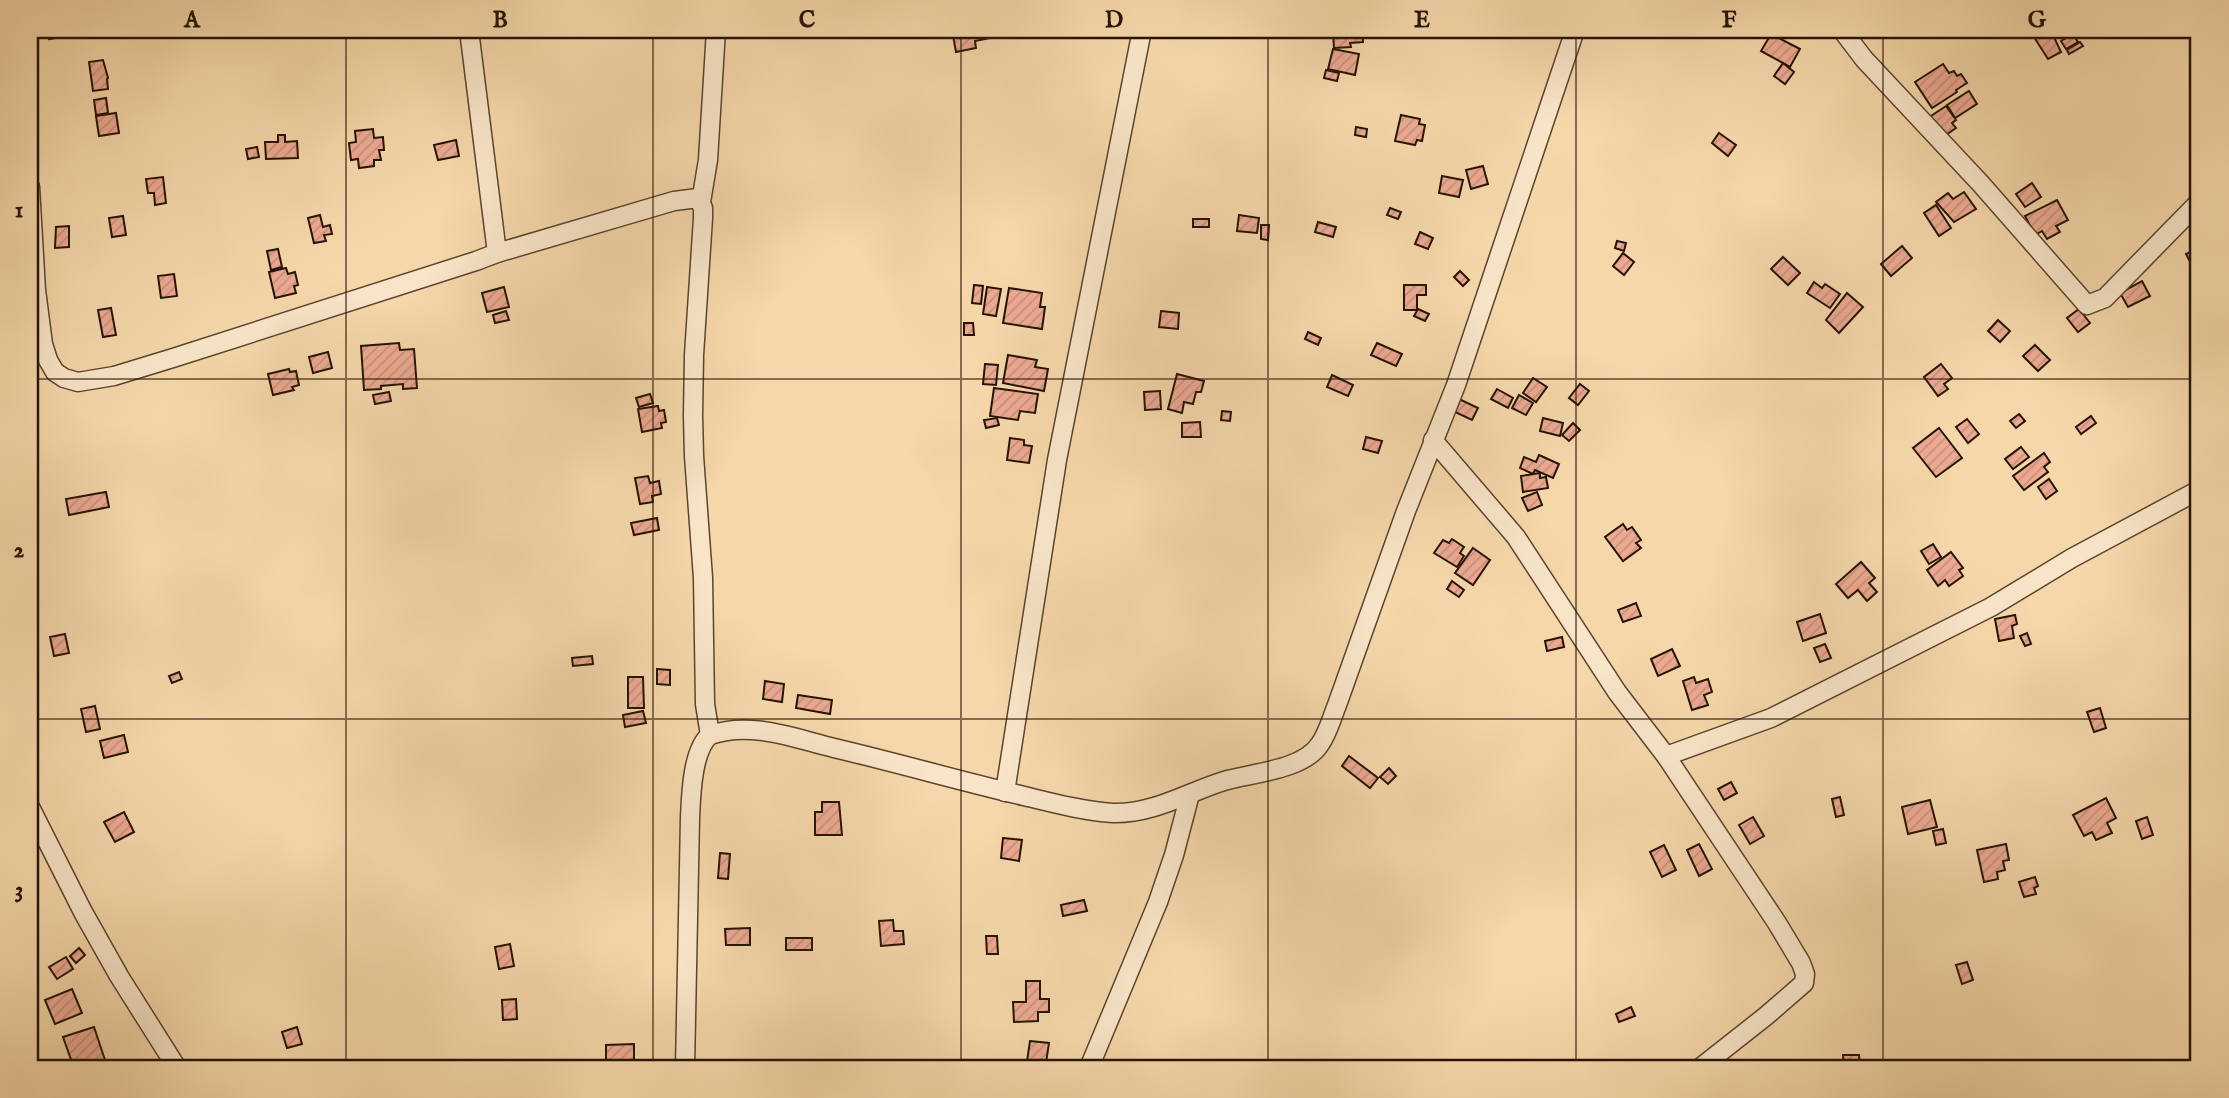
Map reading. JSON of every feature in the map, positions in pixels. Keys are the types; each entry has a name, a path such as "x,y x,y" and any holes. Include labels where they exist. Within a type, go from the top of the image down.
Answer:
{"street":[{"path":"469,30 497,253"},
{"path":"701,202 708,160 716,30"},
{"path":"1006,792 1057,460 1142,30"},
{"path":"685,1068 693,778 702,745 710,735 740,729 763,731 1006,792 1113,813 1167,805 1224,781 1306,758 1320,744 1456,385 1574,30"},
{"path":"1848,33 1864,59 1989,193 2087,305 2105,298 2199,202"},
{"path":"30,187 36,290 43,344 55,372 78,382 114,376 319,313 497,253 674,201 698,198 703,208 694,355 693,429 703,578 705,704 710,735"},
{"path":"1433,440 1516,537 1616,692 1666,756 1777,923 1805,974 1804,983 1700,1068"},
{"path":"1666,756 1771,718 1991,607 2072,558 2199,490"},
{"path":"1089,1068 1158,902 1190,794"},
{"path":"30,807 119,976 177,1068"}],"building":[{"path":"47,30 75,30 75,35 49,39"},
{"path":"868,30 882,30 882,36 867,35"},
{"path":"952,30 988,30 990,38 975,41 976,48 956,52"},
{"path":"1362,30 1363,42 1350,43 1351,47 1334,48 1333,33"},
{"path":"2047,30 2050,35 2052,33 2061,52 2048,59 2032,34"},
{"path":"1771,34 1800,49 1790,67 1761,51"},
{"path":"2073,34 2078,42 2066,49 2061,41"},
{"path":"2080,42 2083,46 2069,54 2067,50"},
{"path":"1333,49 1359,54 1355,75 1328,69"},
{"path":"103,60 108,89 93,91 89,62"},
{"path":"1783,63 1794,72 1785,84 1774,76"},
{"path":"1943,64 1949,73 1954,71 1957,76 1961,74 1967,83 1932,108 1915,82"},
{"path":"1326,70 1339,73 1337,81 1324,78"},
{"path":"1969,91 1977,104 1955,118 1947,105"},
{"path":"106,98 108,113 96,115 94,100"},
{"path":"1946,106 1956,120 1952,123 1956,128 1943,137 1928,118"},
{"path":"116,113 119,133 99,136 96,116"},
{"path":"1401,115 1420,119 1419,124 1425,125 1422,141 1417,140 1415,145 1395,141"},
{"path":"1356,127 1367,129 1366,137 1355,135"},
{"path":"373,129 374,138 383,137 384,150 379,150 381,160 374,160 374,166 359,168 358,159 351,160 349,143 356,142 355,131"},
{"path":"1719,133 1736,145 1728,156 1712,143"},
{"path":"278,135 285,135 285,142 297,141 298,158 266,159 265,142 278,142"},
{"path":"456,140 459,156 438,160 434,145"},
{"path":"257,147 259,157 248,159 246,149"},
{"path":"1483,166 1488,184 1471,189 1466,170"},
{"path":"1442,176 1463,180 1459,197 1439,193"},
{"path":"163,177 166,203 155,205 154,193 148,193 146,179"},
{"path":"2032,183 2041,197 2025,207 2016,194"},
{"path":"1964,192 1976,209 1954,222 1936,202 1948,193 1953,199"},
{"path":"2057,200 2068,220 2056,226 2060,232 2047,239 2042,231 2035,235 2025,216"},
{"path":"1936,205 1951,228 1939,236 1924,213"},
{"path":"1390,208 1401,212 1398,219 1387,215"},
{"path":"320,215 323,227 330,225 332,234 324,235 326,241 314,243 308,218"},
{"path":"1239,215 1259,218 1257,233 1237,231"},
{"path":"123,216 126,235 112,237 109,218"},
{"path":"1193,219 1209,219 1209,227 1193,227"},
{"path":"1318,222 1336,227 1333,237 1315,232"},
{"path":"1261,225 1269,225 1268,240 1261,239"},
{"path":"69,226 69,247 55,248 56,227"},
{"path":"1420,232 1433,238 1428,249 1415,244"},
{"path":"1617,241 1626,243 1624,251 1615,248"},
{"path":"1902,246 1912,258 1891,276 1881,264"},
{"path":"2199,248 2199,279 2186,254"},
{"path":"278,249 282,267 271,270 267,251"},
{"path":"1623,253 1634,262 1624,275 1613,266"},
{"path":"1783,257 1800,273 1788,285 1771,269"},
{"path":"286,268 288,274 295,272 298,285 294,286 296,293 275,298 269,272"},
{"path":"1460,271 1469,280 1463,286 1454,277"},
{"path":"174,274 177,296 161,298 158,276"},
{"path":"2142,281 2150,296 2128,307 2120,293"},
{"path":"1814,282 1822,288 1825,284 1840,294 1830,308 1807,293"},
{"path":"974,285 983,286 981,304 972,303"},
{"path":"1404,285 1426,285 1426,295 1417,295 1417,310 1404,310"},
{"path":"504,287 509,307 487,312 482,293"},
{"path":"987,287 1001,289 996,316 983,314"},
{"path":"1009,288 1042,293 1040,307 1045,307 1042,329 1003,323"},
{"path":"1847,293 1863,307 1839,333 1826,320"},
{"path":"111,308 116,335 103,337 98,310"},
{"path":"1418,309 1429,314 1425,321 1414,316"},
{"path":"2079,309 2090,323 2078,332 2067,318"},
{"path":"506,311 509,320 495,323 493,315"},
{"path":"1161,311 1179,313 1178,329 1159,327"},
{"path":"1998,320 2010,331 2000,342 1988,331"},
{"path":"964,323 973,323 974,335 964,335"},
{"path":"1308,332 1321,338 1318,345 1305,339"},
{"path":"399,343 400,350 414,349 417,388 403,389 403,384 364,390 361,346"},
{"path":"1377,343 1402,354 1396,366 1371,355"},
{"path":"2035,345 2050,360 2038,371 2023,356"},
{"path":"328,352 332,368 313,373 309,357"},
{"path":"1008,355 1037,360 1035,367 1048,369 1044,391 1003,383"},
{"path":"985,364 998,365 996,385 983,384"},
{"path":"1941,364 1952,378 1944,384 1948,389 1938,396 1924,377"},
{"path":"289,369 290,372 296,371 299,385 292,387 294,390 273,395 268,374"},
{"path":"1177,374 1204,381 1201,392 1196,392 1193,404 1184,402 1182,413 1168,409"},
{"path":"1332,375 1353,385 1348,396 1327,387"},
{"path":"1533,378 1547,387 1536,402 1523,393"},
{"path":"1580,384 1589,391 1578,405 1569,398"},
{"path":"994,388 1038,394 1035,413 1020,411 1018,420 990,416"},
{"path":"1497,389 1513,398 1508,408 1491,399"},
{"path":"1160,391 1161,409 1145,410 1144,392"},
{"path":"389,392 391,401 375,404 373,395"},
{"path":"650,394 653,403 639,407 636,398"},
{"path":"1519,395 1533,403 1526,415 1512,408"},
{"path":"1459,399 1478,408 1472,420 1453,411"},
{"path":"658,406 659,411 664,410 666,422 661,423 662,428 642,432 638,409"},
{"path":"1222,411 1231,412 1230,421 1221,420"},
{"path":"2019,414 2025,421 2016,428 2010,421"},
{"path":"2091,416 2096,423 2081,434 2076,427"},
{"path":"997,418 999,425 986,428 984,420"},
{"path":"1543,418 1563,423 1560,436 1540,431"},
{"path":"1967,419 1979,434 1968,443 1956,427"},
{"path":"1200,422 1201,437 1182,437 1182,423"},
{"path":"1573,423 1580,430 1569,441 1562,435"},
{"path":"1939,428 1962,458 1936,477 1913,448"},
{"path":"1366,437 1382,441 1378,453 1363,449"},
{"path":"1010,438 1024,440 1024,445 1032,446 1029,463 1007,460"},
{"path":"2021,447 2029,457 2013,469 2005,459"},
{"path":"2044,453 2050,462 2044,467 2048,472 2024,490 2013,476"},
{"path":"1539,455 1559,464 1553,478 1535,470 1533,474 1520,468 1524,457 1536,462"},
{"path":"1540,473 1540,478 1546,477 1548,488 1523,492 1521,476"},
{"path":"648,476 650,483 659,481 661,494 652,496 653,502 640,504 635,478"},
{"path":"2049,479 2057,491 2046,499 2038,487"},
{"path":"106,492 109,507 69,515 66,499"},
{"path":"1537,492 1542,505 1528,511 1522,498"},
{"path":"657,518 659,530 634,535 631,523"},
{"path":"1623,524 1627,530 1632,527 1641,540 1636,543 1641,548 1623,561 1605,537"},
{"path":"1452,539 1464,547 1460,553 1464,556 1457,567 1434,553 1443,540 1449,543"},
{"path":"1933,544 1941,557 1929,564 1921,551"},
{"path":"1473,548 1490,560 1473,585 1455,573"},
{"path":"1951,552 1963,568 1959,570 1963,576 1949,586 1945,580 1938,586 1927,570"},
{"path":"1861,562 1875,578 1869,583 1877,592 1867,601 1858,590 1848,598 1836,584"},
{"path":"1452,581 1464,590 1459,597 1447,589"},
{"path":"1636,603 1641,616 1623,622 1618,610"},
{"path":"1820,614 1826,633 1803,641 1797,622"},
{"path":"2015,615 2017,624 2012,626 2014,638 1999,641 1995,619"},
{"path":"2027,633 2031,644 2025,646 2020,636"},
{"path":"65,634 69,653 54,656 50,637"},
{"path":"1562,637 1564,647 1547,651 1545,641"},
{"path":"1825,644 1831,658 1820,662 1814,648"},
{"path":"1672,649 1680,666 1658,676 1651,659"},
{"path":"592,656 593,664 573,666 572,658"},
{"path":"657,669 670,670 670,685 657,684"},
{"path":"179,672 182,679 172,683 169,676"},
{"path":"628,677 643,677 644,708 628,708"},
{"path":"1694,677 1696,683 1708,679 1712,692 1704,695 1708,705 1692,710 1683,681"},
{"path":"765,681 784,684 782,702 763,699"},
{"path":"798,695 832,700 830,714 796,708"},
{"path":"95,706 100,729 86,732 81,709"},
{"path":"2100,708 2106,728 2094,732 2087,712"},
{"path":"643,711 646,723 625,727 623,715"},
{"path":"124,735 128,752 104,758 100,741"},
{"path":"1349,756 1378,778 1370,788 1342,766"},
{"path":"1389,768 1396,776 1388,784 1380,777"},
{"path":"1731,782 1737,793 1724,800 1718,789"},
{"path":"1840,797 1844,815 1836,817 1832,799"},
{"path":"2106,798 2116,818 2107,823 2112,833 2096,840 2092,832 2084,836 2073,815"},
{"path":"1930,800 1937,827 1908,834 1902,807"},
{"path":"822,802 839,802 842,835 815,835 815,812 822,812"},
{"path":"124,812 134,832 115,842 104,822"},
{"path":"1753,817 1764,836 1750,844 1739,825"},
{"path":"2147,817 2153,835 2142,839 2136,821"},
{"path":"1943,829 1946,843 1936,845 1933,831"},
{"path":"1003,838 1022,840 1019,861 1001,858"},
{"path":"1699,844 1712,869 1699,876 1687,850"},
{"path":"2006,844 2009,860 2003,861 2005,870 1997,872 1998,879 1984,882 1977,850"},
{"path":"1664,845 1676,870 1662,877 1650,852"},
{"path":"720,853 730,854 728,879 718,878"},
{"path":"2035,877 2038,886 2034,888 2036,894 2024,897 2019,882"},
{"path":"1084,900 1087,911 1063,916 1061,905"},
{"path":"893,920 894,931 903,931 904,944 881,946 879,921"},
{"path":"750,928 750,945 726,945 725,929"},
{"path":"986,936 997,936 998,954 987,954"},
{"path":"786,938 812,938 812,950 786,950"},
{"path":"510,944 514,966 499,969 495,947"},
{"path":"79,948 85,955 76,963 70,956"},
{"path":"66,957 73,969 57,979 49,967"},
{"path":"1967,962 1973,980 1962,984 1956,965"},
{"path":"1026,981 1040,981 1040,999 1049,999 1049,1012 1038,1012 1038,1021 1014,1022 1013,1002 1026,1002"},
{"path":"72,989 82,1013 55,1024 45,1000"},
{"path":"516,999 517,1019 503,1020 502,1000"},
{"path":"1631,1007 1635,1016 1619,1022 1616,1014"},
{"path":"94,1027 105,1060 74,1068 63,1037"},
{"path":"297,1027 302,1044 287,1048 282,1032"},
{"path":"1030,1041 1049,1043 1046,1063 1027,1061"},
{"path":"634,1044 634,1060 606,1061 606,1045"},
{"path":"1843,1055 1859,1055 1860,1066 1844,1067"}]}
